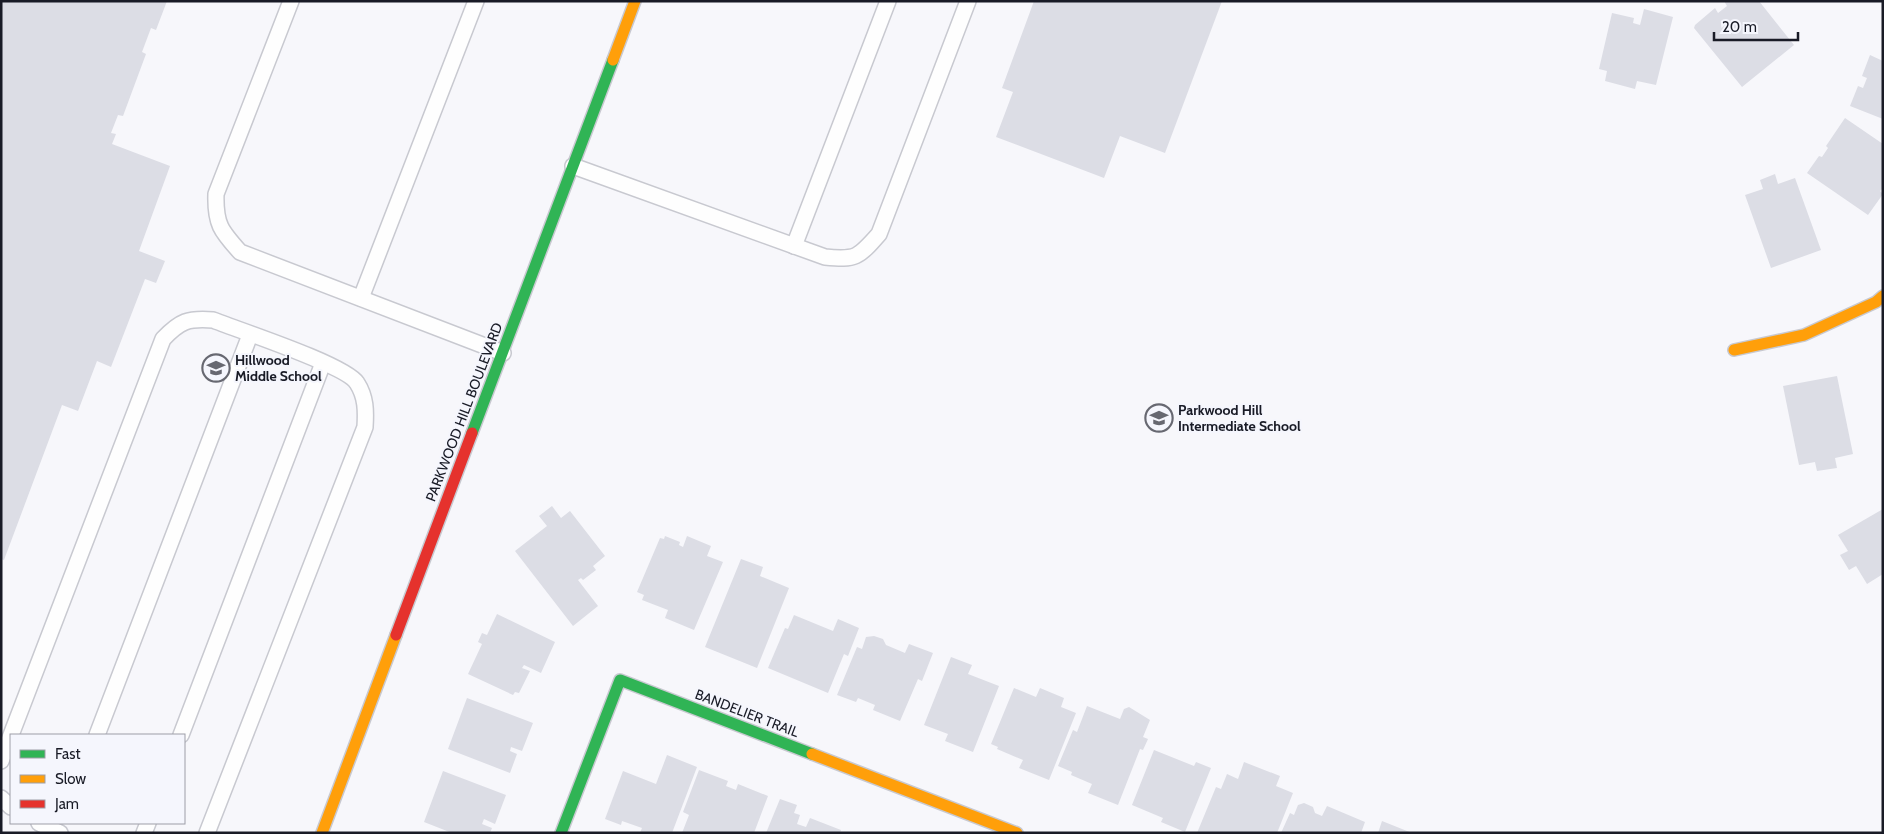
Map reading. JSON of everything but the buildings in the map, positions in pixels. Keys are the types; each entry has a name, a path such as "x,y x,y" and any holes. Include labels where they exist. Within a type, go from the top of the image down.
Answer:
{"street":[{"name":"PARKWOOD HILL BOULEVARD","path":"322,833 635,1"},
{"path":"1734,350 1804,335 1876,302 1883,296"},
{"name":"BANDELIER TRAIL","path":"561,833 620,680 1017,833"}],"lane":[{"path":"291,1 216,194 215,214 224,234 240,252 502,353"},
{"path":"361,298 476,1"},
{"path":"794,246 888,1"},
{"path":"573,166 825,257 850,259 866,249 879,234 968,1"},
{"path":"11,734 163,339 176,325 194,319 213,320 338,368 357,381 366,403 365,427 206,833"},
{"path":"97,734 250,335"},
{"path":"181,734 323,363"},
{"path":"1,761 10,738"},
{"path":"41,824 60,833"}],"traffic: fast":[{"path":"472,433 613,60"},
{"path":"561,833 620,680 812,754"}],"traffic: slow":[{"path":"613,60 635,1"},
{"path":"1734,350 1804,335 1876,302 1883,296"},
{"path":"322,833 396,635"},
{"path":"812,754 1017,833"}],"traffic: jam":[{"path":"396,635 472,433"}],"place":[{"name":"Hillwood Middle School","path":"216,368"},
{"name":"Parkwood Hill Intermediate School","path":"1159,418"}]}
